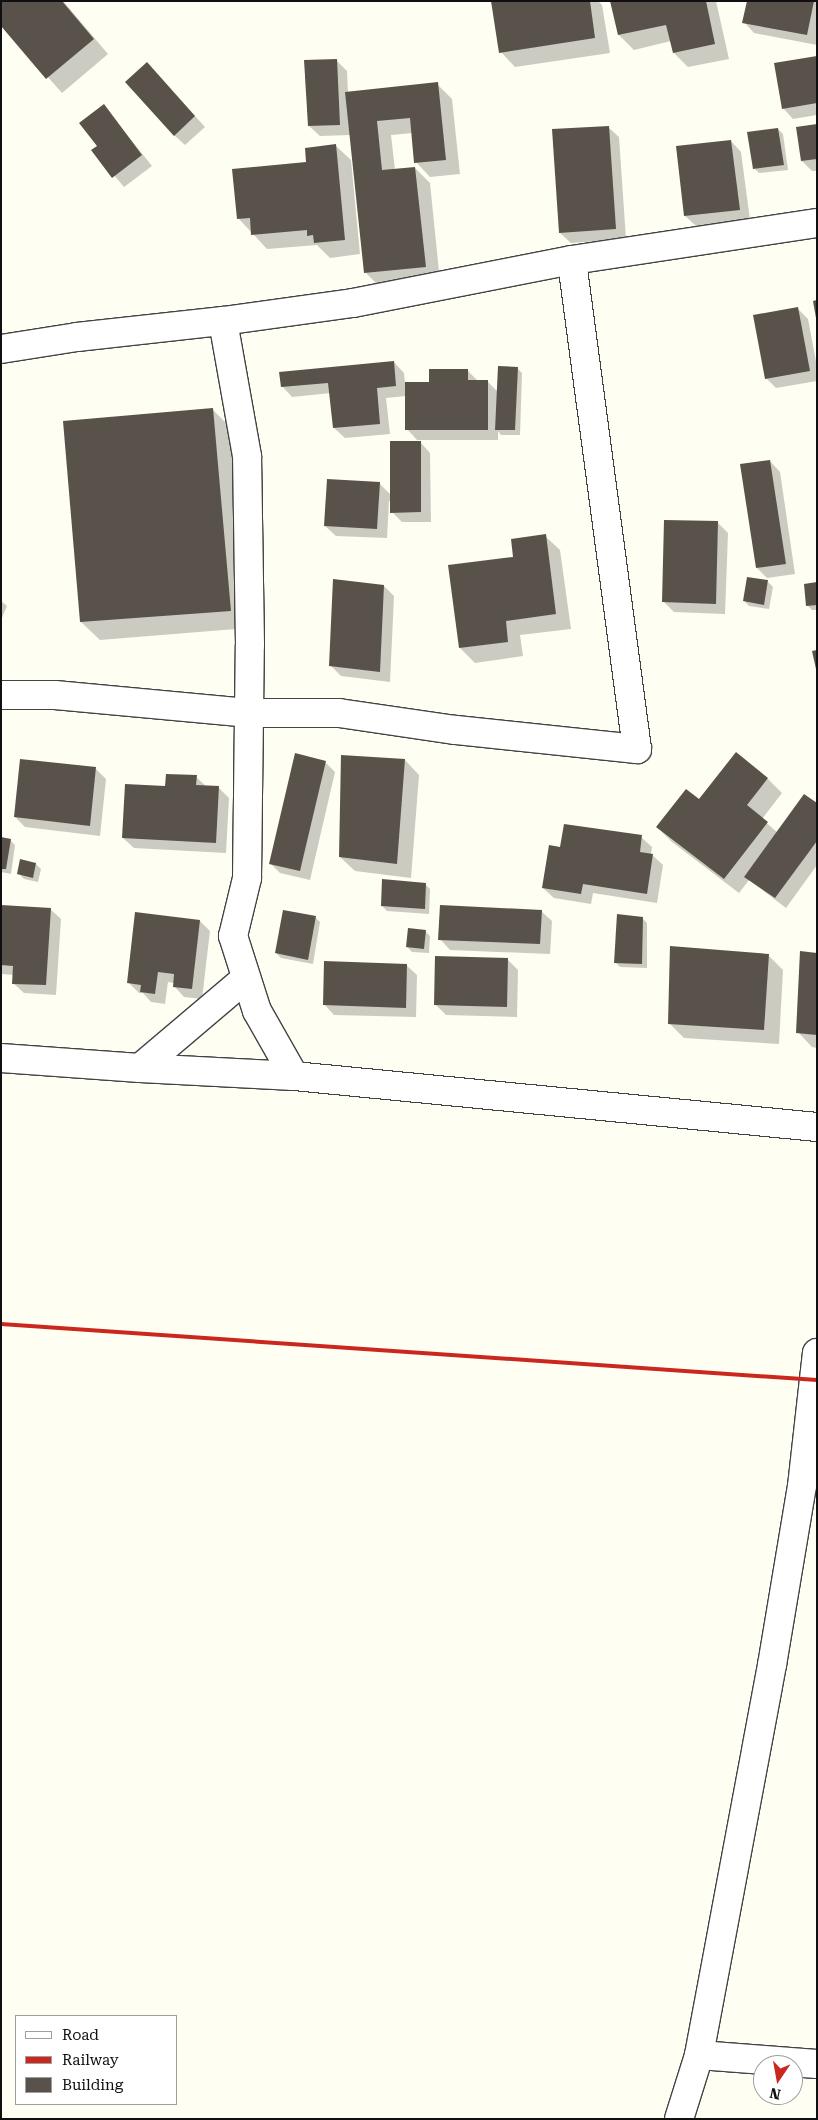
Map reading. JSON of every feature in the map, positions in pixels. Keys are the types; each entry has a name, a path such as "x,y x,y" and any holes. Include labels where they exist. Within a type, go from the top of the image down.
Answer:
{"street":[{"path":"1,349 77,337 223,321 353,303 572,260 817,223"},
{"path":"1,695 55,695 250,713 339,713 456,730 637,749 572,260"},
{"path":"223,321 247,456 250,713 247,878 233,936 257,1011 294,1076"},
{"path":"140,1068 246,978"},
{"path":"1,1058 294,1076 817,1127 817,1140"},
{"path":"679,2119 699,2055 774,1656 802,1486 817,1353"},
{"path":"699,2055 817,2064"}],"building":[{"path":"1,1 62,1 94,39 46,79 1,26"},
{"path":"491,1 590,1 595,38 499,53"},
{"path":"610,1 706,1 715,44 673,53 666,25 618,35"},
{"path":"747,1 814,1 807,35 742,23"},
{"path":"817,56 817,103 782,109 774,63"},
{"path":"337,59 340,125 308,126 304,60"},
{"path":"147,62 195,116 174,136 125,82"},
{"path":"438,82 446,160 414,163 410,118 377,121 382,170 415,167 426,267 364,273 345,92"},
{"path":"104,104 142,155 112,178 91,150 97,146 79,123"},
{"path":"817,124 817,159 801,161 796,127"},
{"path":"609,126 616,229 559,233 552,129"},
{"path":"778,128 784,165 753,169 747,132"},
{"path":"731,140 740,210 684,216 676,146"},
{"path":"336,144 345,240 314,243 313,235 307,236 307,230 251,235 250,218 237,219 232,169 306,162 305,148"},
{"path":"817,300 817,318 816,318 813,301"},
{"path":"798,307 810,371 765,379 753,315"},
{"path":"394,361 396,386 377,388 380,424 333,428 328,383 281,387 279,372"},
{"path":"498,366 518,367 515,430 495,430"},
{"path":"429,369 468,369 468,380 488,380 488,430 405,430 405,382 429,382"},
{"path":"213,408 231,611 80,622 63,421"},
{"path":"390,441 421,441 421,512 390,513"},
{"path":"770,460 786,564 756,568 740,464"},
{"path":"327,479 380,482 377,529 324,526"},
{"path":"664,520 718,521 716,604 662,602"},
{"path":"546,534 556,614 506,621 508,642 459,648 448,565 513,557 511,539"},
{"path":"747,577 768,580 764,605 743,601"},
{"path":"333,579 384,585 380,672 329,666"},
{"path":"817,582 817,605 806,606 804,584"},
{"path":"817,650 817,669 816,669 812,651"},
{"path":"736,752 768,778 747,805 768,822 724,879 656,827 686,789 699,799"},
{"path":"295,753 326,761 300,871 269,864"},
{"path":"341,755 405,759 397,864 339,857"},
{"path":"20,759 96,767 90,826 14,817"},
{"path":"166,774 197,775 196,785 219,786 216,843 122,838 125,784 165,786"},
{"path":"804,794 817,803 817,841 775,898 744,877"},
{"path":"564,824 642,835 640,852 653,854 647,894 583,884 581,894 542,888 549,845 560,847"},
{"path":"1,837 11,839 6,869 1,869"},
{"path":"20,859 36,863 33,878 17,874"},
{"path":"382,879 426,883 425,909 381,906"},
{"path":"1,905 51,908 46,985 12,984 13,966 1,965"},
{"path":"440,905 542,910 540,944 438,940"},
{"path":"283,910 316,916 308,960 275,953"},
{"path":"135,912 200,920 192,989 173,987 174,974 158,972 155,994 140,992 141,985 127,983"},
{"path":"617,914 643,917 642,964 614,963"},
{"path":"408,928 426,930 424,949 406,947"},
{"path":"670,946 769,954 764,1030 668,1024"},
{"path":"800,951 817,953 817,1035 796,1033"},
{"path":"435,956 508,958 507,1007 434,1005"},
{"path":"324,961 407,964 406,1008 323,1005"}],"railway":[{"path":"1,1324 817,1380"}]}
